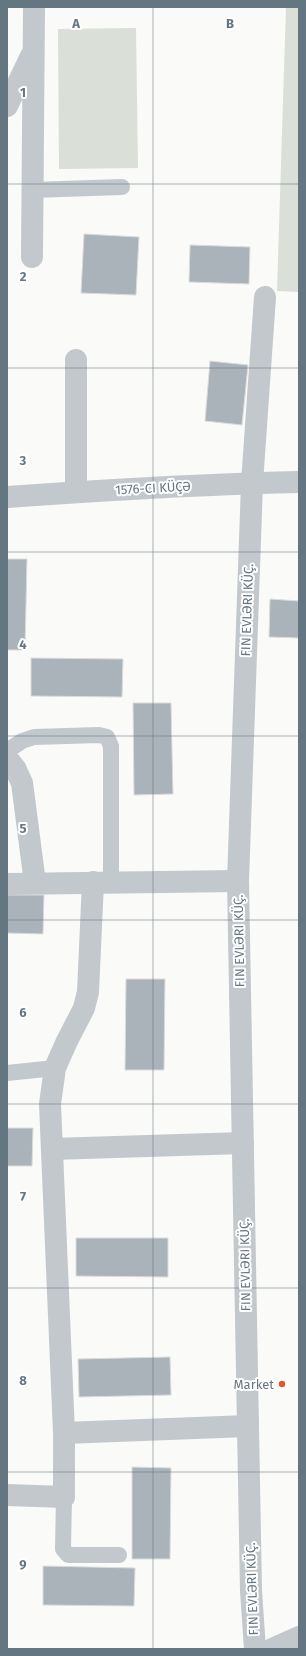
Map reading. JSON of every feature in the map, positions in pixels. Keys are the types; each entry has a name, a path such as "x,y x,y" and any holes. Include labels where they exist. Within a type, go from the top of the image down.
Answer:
{"street":[{"path":"32,257 34,7"},
{"path":"7,106 34,50"},
{"name":"FIN EVLƏRI KÜÇ.","path":"255,1649 251,1591 238,881 252,483 265,297"},
{"path":"76,360 76,492"},
{"path":"7,498 76,492 299,482"},
{"path":"7,758 15,768 22,783 35,883"},
{"name":"FIN EVLƏRI KÜÇ.","path":"7,884 238,881"},
{"path":"7,1495 64,1497 64,1433 50,1104 55,1068 66,1041 84,1008 88,992 102,882"},
{"path":"52,1149 243,1143"},
{"path":"64,1433 248,1426"},
{"path":"272,1649 299,1637"}],"lane":[{"path":"32,190 122,187"},
{"path":"7,751 22,741 34,737 99,735 108,737 111,746 102,882"},
{"path":"7,1073 55,1068"},
{"path":"64,1497 63,1549 68,1555 119,1555"}],"shaded area":[{"path":"286,7 299,7 299,292 277,291"},
{"path":"136,28 138,168 59,169 58,29"}],"building":[{"path":"84,234 139,237 136,295 81,293"},
{"path":"190,245 250,247 249,284 189,282"},
{"path":"210,361 248,365 242,425 205,421"},
{"path":"7,559 27,559 25,650 7,650"},
{"path":"270,599 299,601 299,638 269,637"},
{"path":"31,658 123,659 122,697 31,696"},
{"path":"133,703 171,703 173,794 134,795"},
{"path":"7,895 44,895 43,934 7,933"},
{"path":"126,979 165,979 164,1070 125,1070"},
{"path":"7,1128 33,1128 32,1166 7,1166"},
{"path":"76,1238 168,1238 168,1277 76,1276"},
{"path":"170,1357 171,1395 79,1397 78,1359"},
{"path":"132,1467 171,1468 170,1559 132,1559"},
{"path":"43,1566 135,1568 134,1606 43,1605"}],"place":[{"name":"Market","path":"282,1384"}]}
